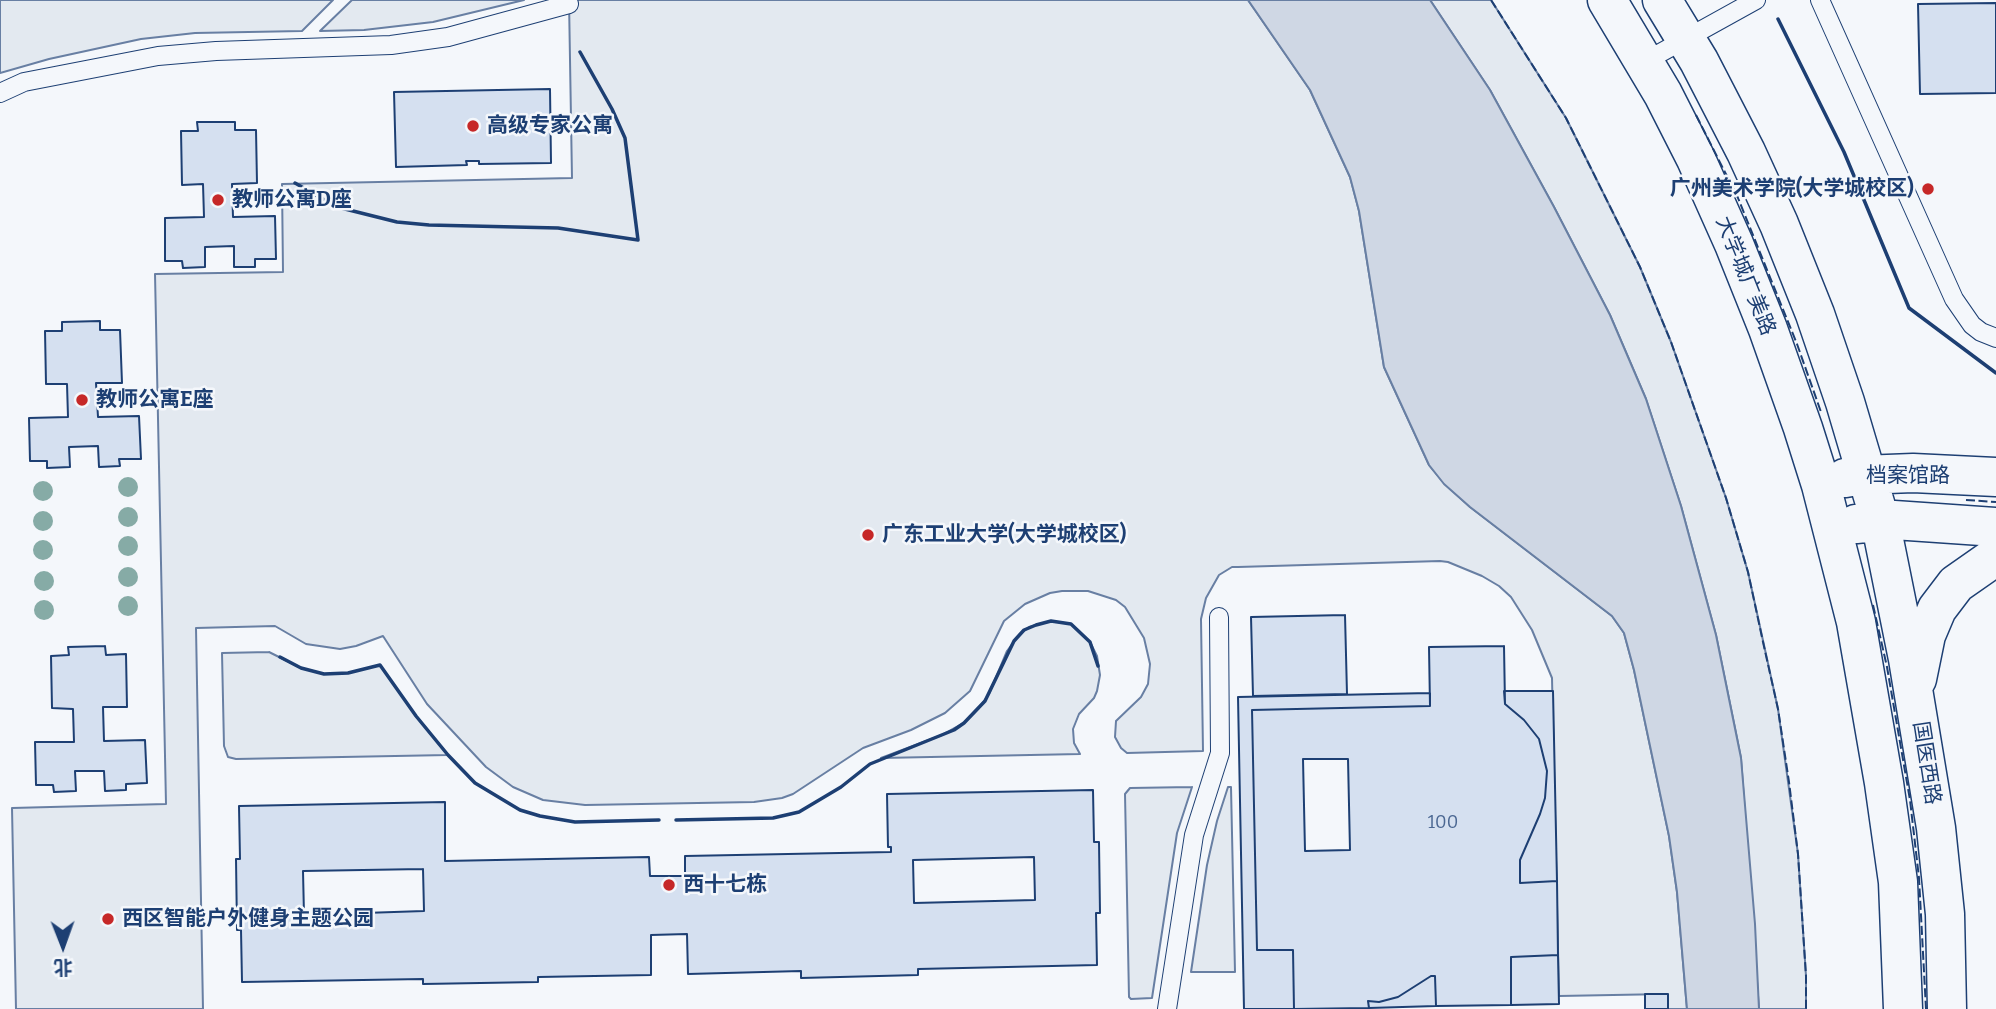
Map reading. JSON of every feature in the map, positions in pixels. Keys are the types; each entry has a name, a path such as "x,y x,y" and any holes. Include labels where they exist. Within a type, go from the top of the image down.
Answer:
{"main road":[{"name":"大学城广美路","path":"1607,0 1696,159 1734,244 1804,428 1833,528"},
{"path":"1662,0 1686,39 1746,152 1779,224 1815,314 1880,520"},
{"name":"档案馆路","path":"1821,485 1867,475 1913,473 1996,477"},
{"name":"档案馆路","path":"1833,528 1880,520 1996,527"},
{"name":"国医西路","path":"1880,520 1916,705 1936,828 1944,914 1947,1009"},
{"path":"1833,528 1856,622 1884,783 1898,882 1903,1009"},
{"path":"1916,705 1917,681 1926,635 1937,609 1956,584 1996,556"}],"lane":[{"path":"1644,62 1756,0"},
{"path":"1819,0 1954,299 1972,325 1996,338"},
{"path":"0,93 24,82 158,56 216,51 378,46 448,37 569,4"},
{"path":"1167,1009 1194,835 1220,753 1219,617"}],"shaded area":[{"path":"0,0 333,0 302,31 195,33 141,39 49,59 0,73"},
{"path":"352,0 524,0 433,22 364,30 320,31"},
{"path":"569,0 1248,0 1310,90 1350,177 1359,211 1384,367 1429,465 1470,507 1612,616 1624,633 1669,836 1677,892 1687,1009 1668,1009 1667,994 1559,996 1552,678 1532,630 1511,597 1482,576 1440,561 1232,567 1219,575 1206,598 1201,619 1203,751 1127,753 1121,748 1115,737 1116,721 1141,697 1148,684 1150,664 1144,638 1125,607 1116,600 1088,591 1062,591 1025,604 1004,621 970,691 945,713 911,730 863,748 793,794 754,802 585,805 543,800 513,787 486,767 427,704 383,636 340,649 306,644 275,626 196,628 203,1009 16,1009 12,808 166,804 155,274 283,272 282,184 572,178"},
{"path":"1248,0 1430,0 1490,90 1610,315 1646,399 1681,506 1716,635 1741,758 1759,1009 1687,1009 1677,892 1669,836 1624,633 1612,616 1470,507 1444,484 1429,465 1384,367 1359,211 1350,177 1310,90"},
{"path":"1430,0 1491,0 1566,118 1640,267 1671,342 1726,498 1748,572 1778,709 1798,854 1806,1009 1759,1009 1741,758 1716,635 1681,506 1646,399 1610,315 1554,207 1490,90"},
{"path":"1051,621 1071,624 1090,642 1097,656 1100,675 1097,691 1079,714 1073,729 1074,743 1080,754 881,758 942,735 964,723 989,694 1007,651 1019,635 1029,627"},
{"path":"269,652 301,668 324,674 348,673 380,665 448,755 228,757 224,746 222,653"},
{"path":"1192,787 1177,833 1152,998 1131,999 1125,794 1130,788"},
{"path":"1228,787 1231,787 1235,972 1191,972 1207,865"}],"building":[{"path":"1996,3 1996,93 1920,94 1918,4"},
{"name":"高级专家公寓","path":"550,89 551,163 479,164 479,161 466,161 467,165 396,167 394,92"},
{"name":"教师公寓D座","path":"197,122 235,122 235,130 256,130 257,183 232,184 233,217 275,216 276,259 255,259 255,267 234,267 234,246 205,247 205,267 183,268 182,261 165,261 165,218 204,217 203,184 182,185 181,131 198,131"},
{"name":"教师公寓E座","path":"100,321 100,330 120,330 122,383 96,383 98,417 139,416 141,459 119,459 120,466 99,467 98,446 69,447 70,467 47,468 47,461 30,461 29,418 68,417 67,384 46,384 45,331 62,331 62,322"},
{"path":"1345,615 1347,694 1253,696 1251,617"},
{"path":"105,646 106,655 126,654 127,707 103,707 104,741 145,740 147,783 126,784 126,790 105,791 104,771 75,771 76,791 54,792 53,785 36,785 35,742 74,742 73,709 52,708 51,656 69,655 68,647"},
{"path":"1504,646 1505,704 1524,720 1539,739 1547,771 1545,798 1520,860 1520,883 1557,881 1558,955 1511,957 1511,1005 1436,1006 1435,976 1431,976 1398,997 1379,1002 1368,1001 1369,1008 1294,1009 1293,950 1257,950 1252,710 1430,706 1429,647","holes":["1303,759 1348,759 1350,850 1305,851"]},
{"path":"1504,691 1553,691 1557,881 1520,883 1520,860 1545,798 1547,771 1539,739 1524,720 1505,704"},
{"path":"1430,693 1430,706 1252,710 1257,950 1293,950 1294,1009 1244,1009 1238,697"},
{"name":"西十七栋","path":"1093,790 1094,842 1099,842 1100,913 1096,913 1097,965 918,969 918,975 801,978 801,971 688,974 687,934 651,935 651,975 538,977 538,982 423,984 423,979 242,982 241,930 237,930 236,859 240,859 239,806 445,802 445,861 649,857 650,876 685,876 685,856 891,852 891,847 888,847 887,794","holes":["1034,857 1035,900 914,903 913,860","423,869 424,911 304,915 303,871"]},
{"path":"1558,955 1559,1004 1511,1005 1511,957"},
{"path":"1435,976 1436,1006 1369,1008 1368,1001 1379,1002 1398,997"},
{"path":"1645,994 1668,994 1668,1009 1645,1009"}],"fence":[{"path":"1491,0 1566,118 1640,267 1671,342 1726,498 1748,572 1778,709 1798,854 1806,1009"},
{"path":"1696,115 1738,198 1797,344 1821,412"},
{"path":"1966,500 1996,502"},
{"path":"1873,605 1887,667 1910,800 1919,878 1926,1009"}],"wall":[{"path":"1778,19 1844,152 1909,308 1996,373"},
{"path":"295,183 337,207 397,222 558,228 638,240 625,138 580,52"},
{"path":"676,820 773,818 799,812 841,787 870,764 954,730 985,701 1014,641 1024,630 1036,625 1051,621 1071,624 1090,642 1098,666"},
{"path":"280,657 301,668 324,674 348,673 380,665 416,716 475,783 520,810 575,822 659,820"}],"place":[{"name":"高级专家公寓","path":"473,126"},
{"name":"广州美术学院(大学城校区)","path":"1928,189"},
{"name":"教师公寓D座","path":"218,200"},
{"name":"教师公寓E座","path":"82,400"},
{"name":"广东工业大学(大学城校区)","path":"868,535"},
{"name":"西十七栋","path":"669,885"},
{"name":"西区智能户外健身主题公园","path":"108,919"}]}
